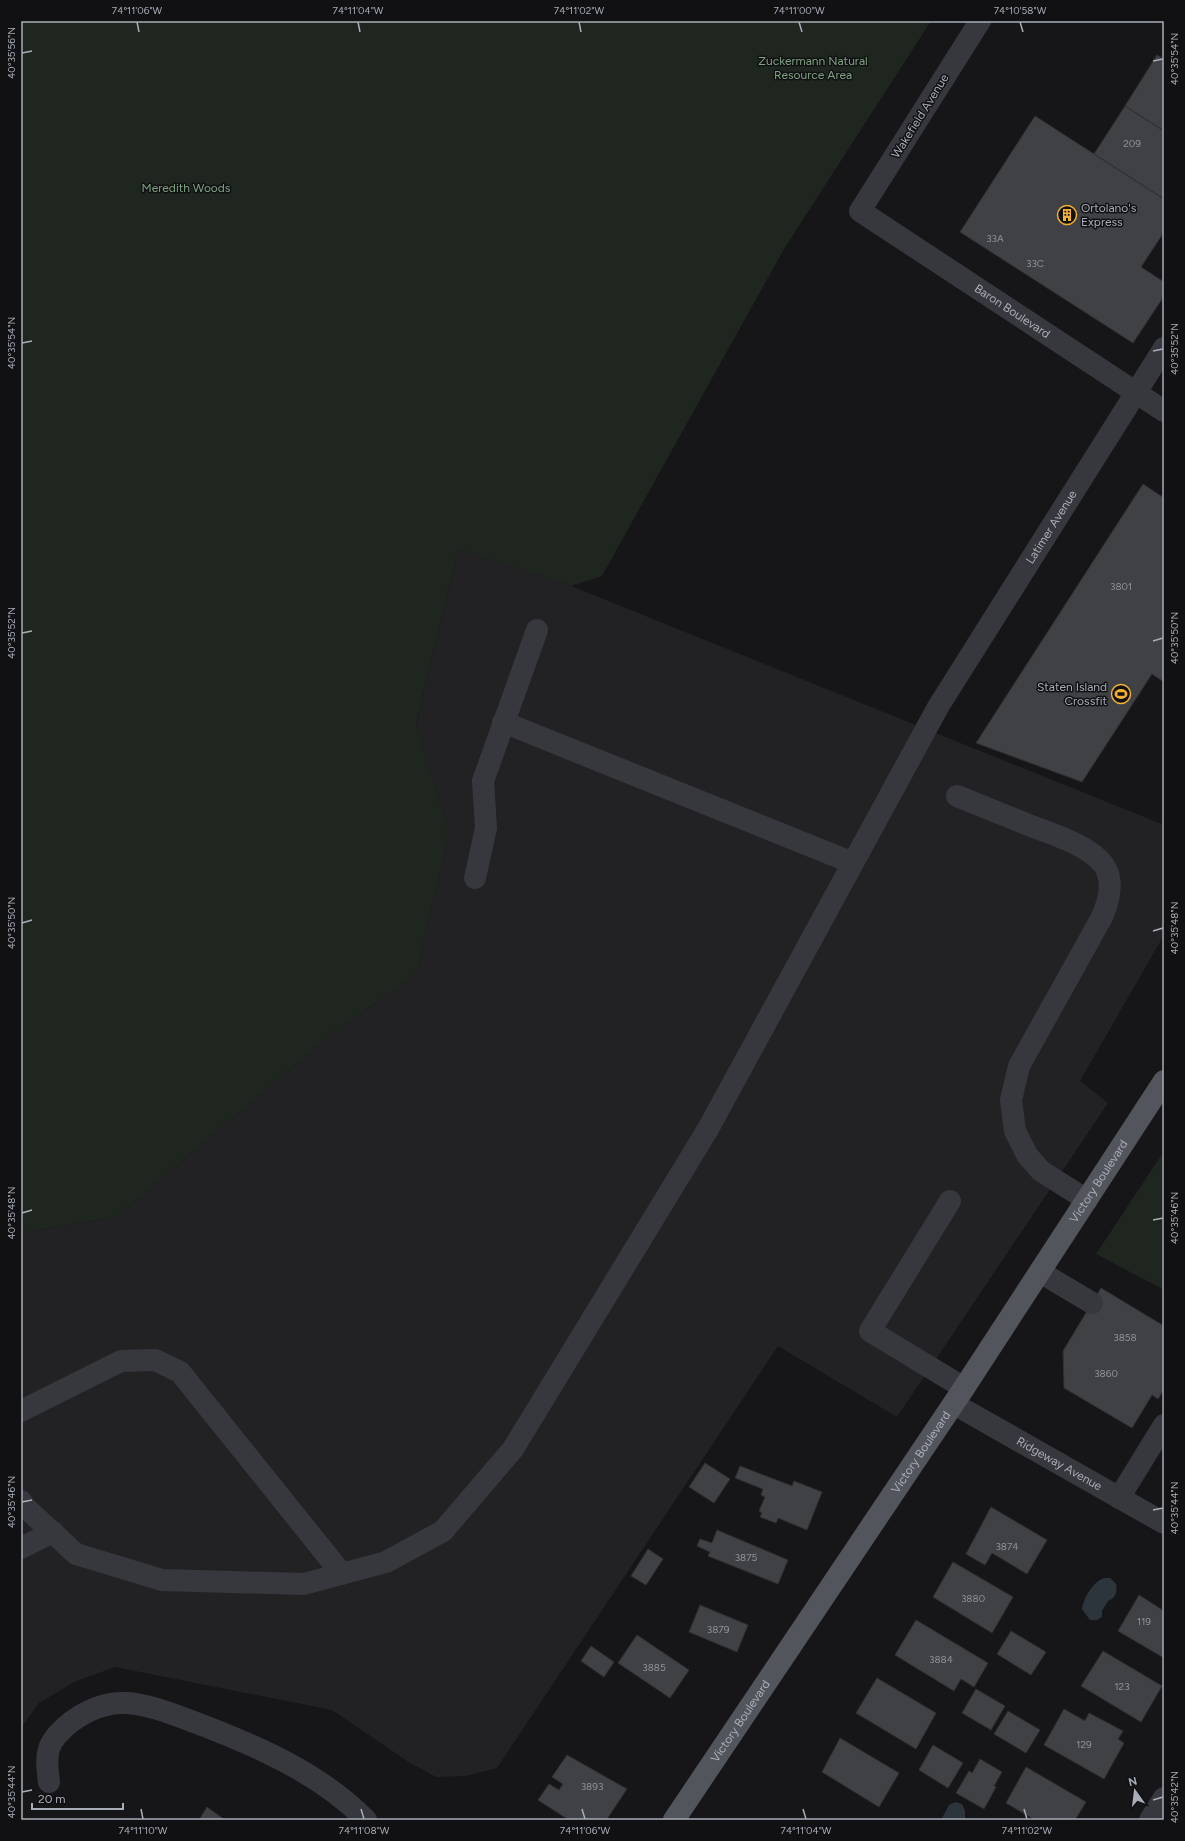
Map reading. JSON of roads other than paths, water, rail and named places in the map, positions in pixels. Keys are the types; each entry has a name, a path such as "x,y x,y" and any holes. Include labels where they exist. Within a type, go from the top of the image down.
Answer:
{"main road":[{"name":"Victory Boulevard","path":"674,1820 959,1396 1164,1081"}],"street":[{"name":"Wakefield Avenue","path":"860,211 980,21"},
{"name":"Baron Boulevard","path":"860,211 1136,391 1164,411"},
{"name":"Latimer Avenue","path":"21,1501 25,1507 76,1554 162,1580 304,1584 386,1562 443,1531 513,1449 708,1129 938,707 1164,348"},
{"path":"475,878 486,828 483,781 537,630"},
{"path":"503,722 853,863"},
{"path":"957,796 1069,841 1089,853 1103,865 1109,880 1110,898 1102,916 1019,1066 1011,1100 1015,1131 1027,1155 1041,1171 1087,1200"},
{"name":"Ridgeway Avenue","path":"950,1201 870,1331 959,1396 1119,1498 1164,1523"},
{"path":"1040,1272 1092,1303"},
{"path":"21,1411 121,1361 155,1360 180,1372 342,1574"},
{"path":"1119,1498 1164,1425"},
{"path":"21,1548 53,1532"},
{"path":"49,1782 46,1760 49,1745 63,1728 84,1712 102,1706 126,1703 153,1707 235,1738 310,1776 336,1792 366,1820"},
{"path":"1150,1820 1164,1798"}],"place":[{"name":"Ortolano's Express","path":"1067,215"},
{"name":"Staten Island Crossfit","path":"1121,694"}],"park label":[{"name":"Zuckermann Natural Resource Area","path":"813,68"},
{"name":"Meredith Woods","path":"186,188"}]}
